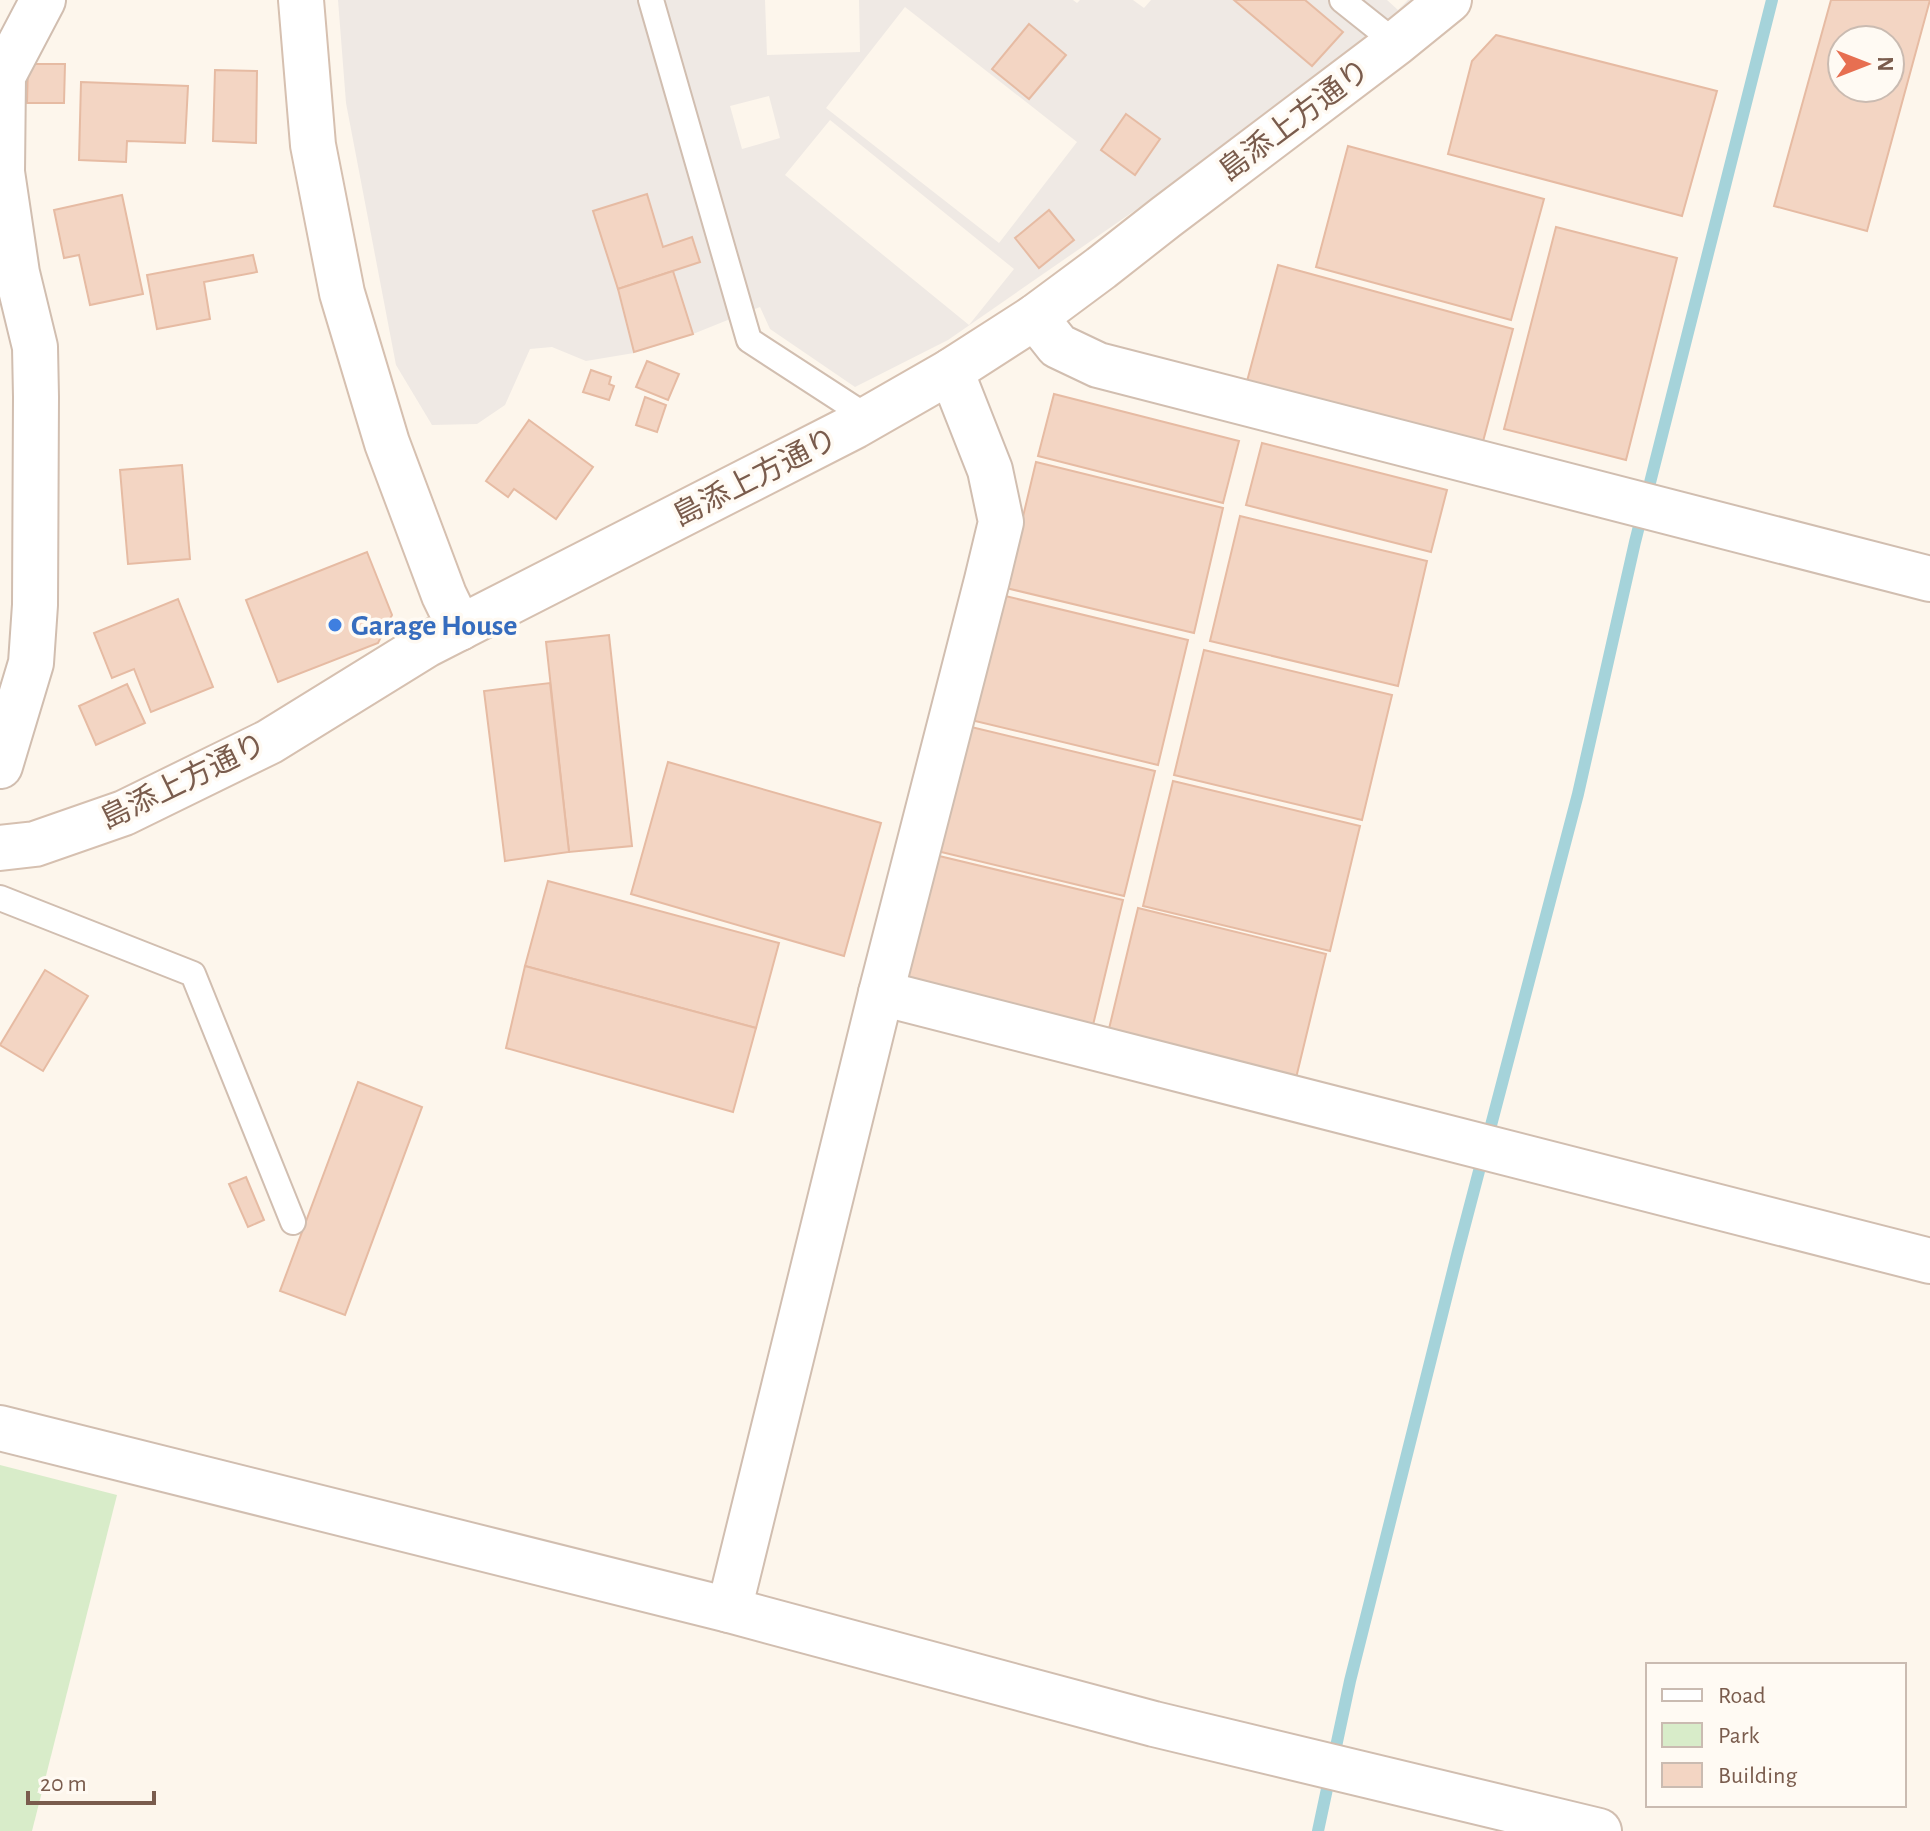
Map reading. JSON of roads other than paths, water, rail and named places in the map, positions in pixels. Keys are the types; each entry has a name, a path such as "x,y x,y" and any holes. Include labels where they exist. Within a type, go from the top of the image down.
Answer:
{"street":[{"path":"0,766 31,663 35,605 36,397 35,347 17,273 2,172 3,76 43,0"},
{"path":"301,0 313,145 342,293 387,443 444,595 460,628"},
{"name":"島添上方通り","path":"0,848 35,844 124,813 269,742 426,645 869,418 951,371 1035,317 1101,268 1449,0"},
{"path":"1035,317 1058,346 1098,365 1930,579"},
{"path":"729,1610 1001,522 990,470 951,371"},
{"path":"881,993 1930,1261"},
{"path":"0,1428 729,1610 1154,1724 1599,1831"}],"lane":[{"path":"651,0 749,340 869,418"},
{"path":"1342,0 1396,43"},
{"path":"0,898 193,974 293,1222"}],"waterway":[{"path":"1318,1831 1350,1681 1458,1251 1578,794 1635,542 1772,0"}],"place":[{"name":"Garage House","path":"335,625"}]}
